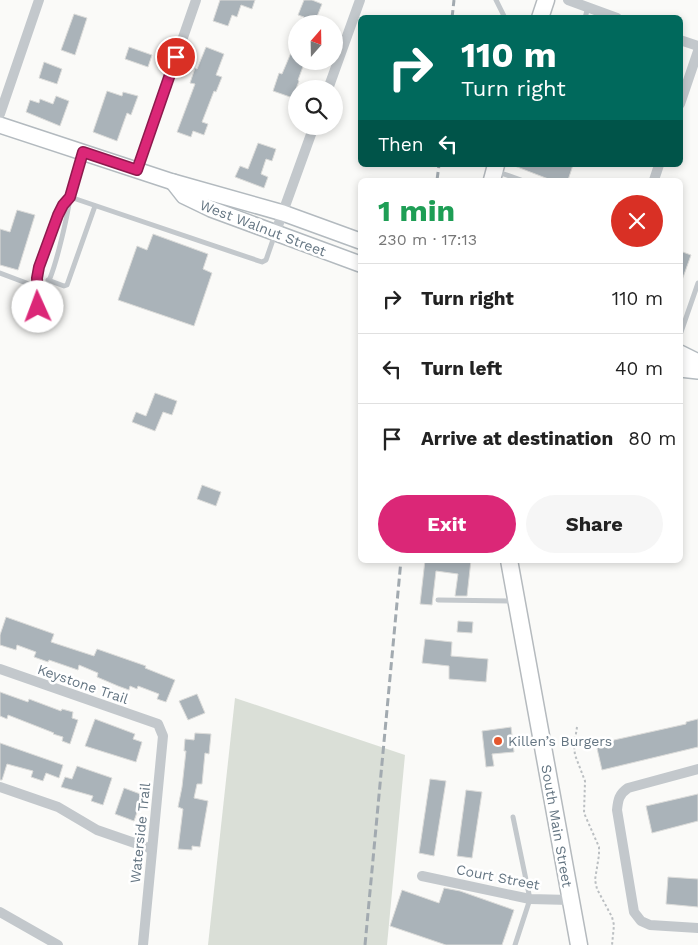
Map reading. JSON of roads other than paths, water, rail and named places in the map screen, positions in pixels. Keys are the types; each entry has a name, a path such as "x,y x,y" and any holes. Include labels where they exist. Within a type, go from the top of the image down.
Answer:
{"main road":[{"name":"South Main Street","path":"510,563 579,945"}],"street":[{"path":"0,114 39,0"},
{"path":"137,170 196,0"},
{"path":"331,80 360,0"},
{"path":"568,0 610,15"},
{"path":"683,41 698,46"},
{"path":"683,95 698,52"},
{"name":"West Walnut Street","path":"0,125 173,182 282,213 358,239"},
{"path":"275,234 311,135"},
{"name":"West Walnut Street","path":"173,182 184,196 211,210 358,263"},
{"path":"683,356 698,368"},
{"path":"683,369 698,368"},
{"name":"Keystone Trail","path":"0,669 158,724"},
{"name":"Waterside Trail","path":"143,945 163,736 158,724"},
{"path":"698,769 628,788 621,792 617,810 634,912 641,921 650,925 698,928"},
{"path":"0,787 58,807 97,830 152,849"},
{"name":"Court Street","path":"422,876 530,899 570,900"},
{"path":"0,912 58,945"}],"lane":[{"path":"496,0 504,15"},
{"path":"585,15 588,7"},
{"path":"37,294 45,289 48,280 64,228 70,197 83,152"},
{"path":"494,172 514,178"},
{"path":"70,197 262,262 266,260 275,234"},
{"path":"38,307 37,278 42,259 63,205 70,197"},
{"path":"48,280 64,286 67,285 96,206"},
{"path":"0,273 37,287"},
{"path":"683,326 698,282"},
{"path":"438,600 516,601"},
{"path":"512,818 530,899 515,945"}],"railway":[{"path":"452,15 454,0"},
{"path":"437,178 439,167"},
{"path":"365,945 401,563"}],"place":[{"name":"Killen’s Burgers","path":"498,741"}]}
